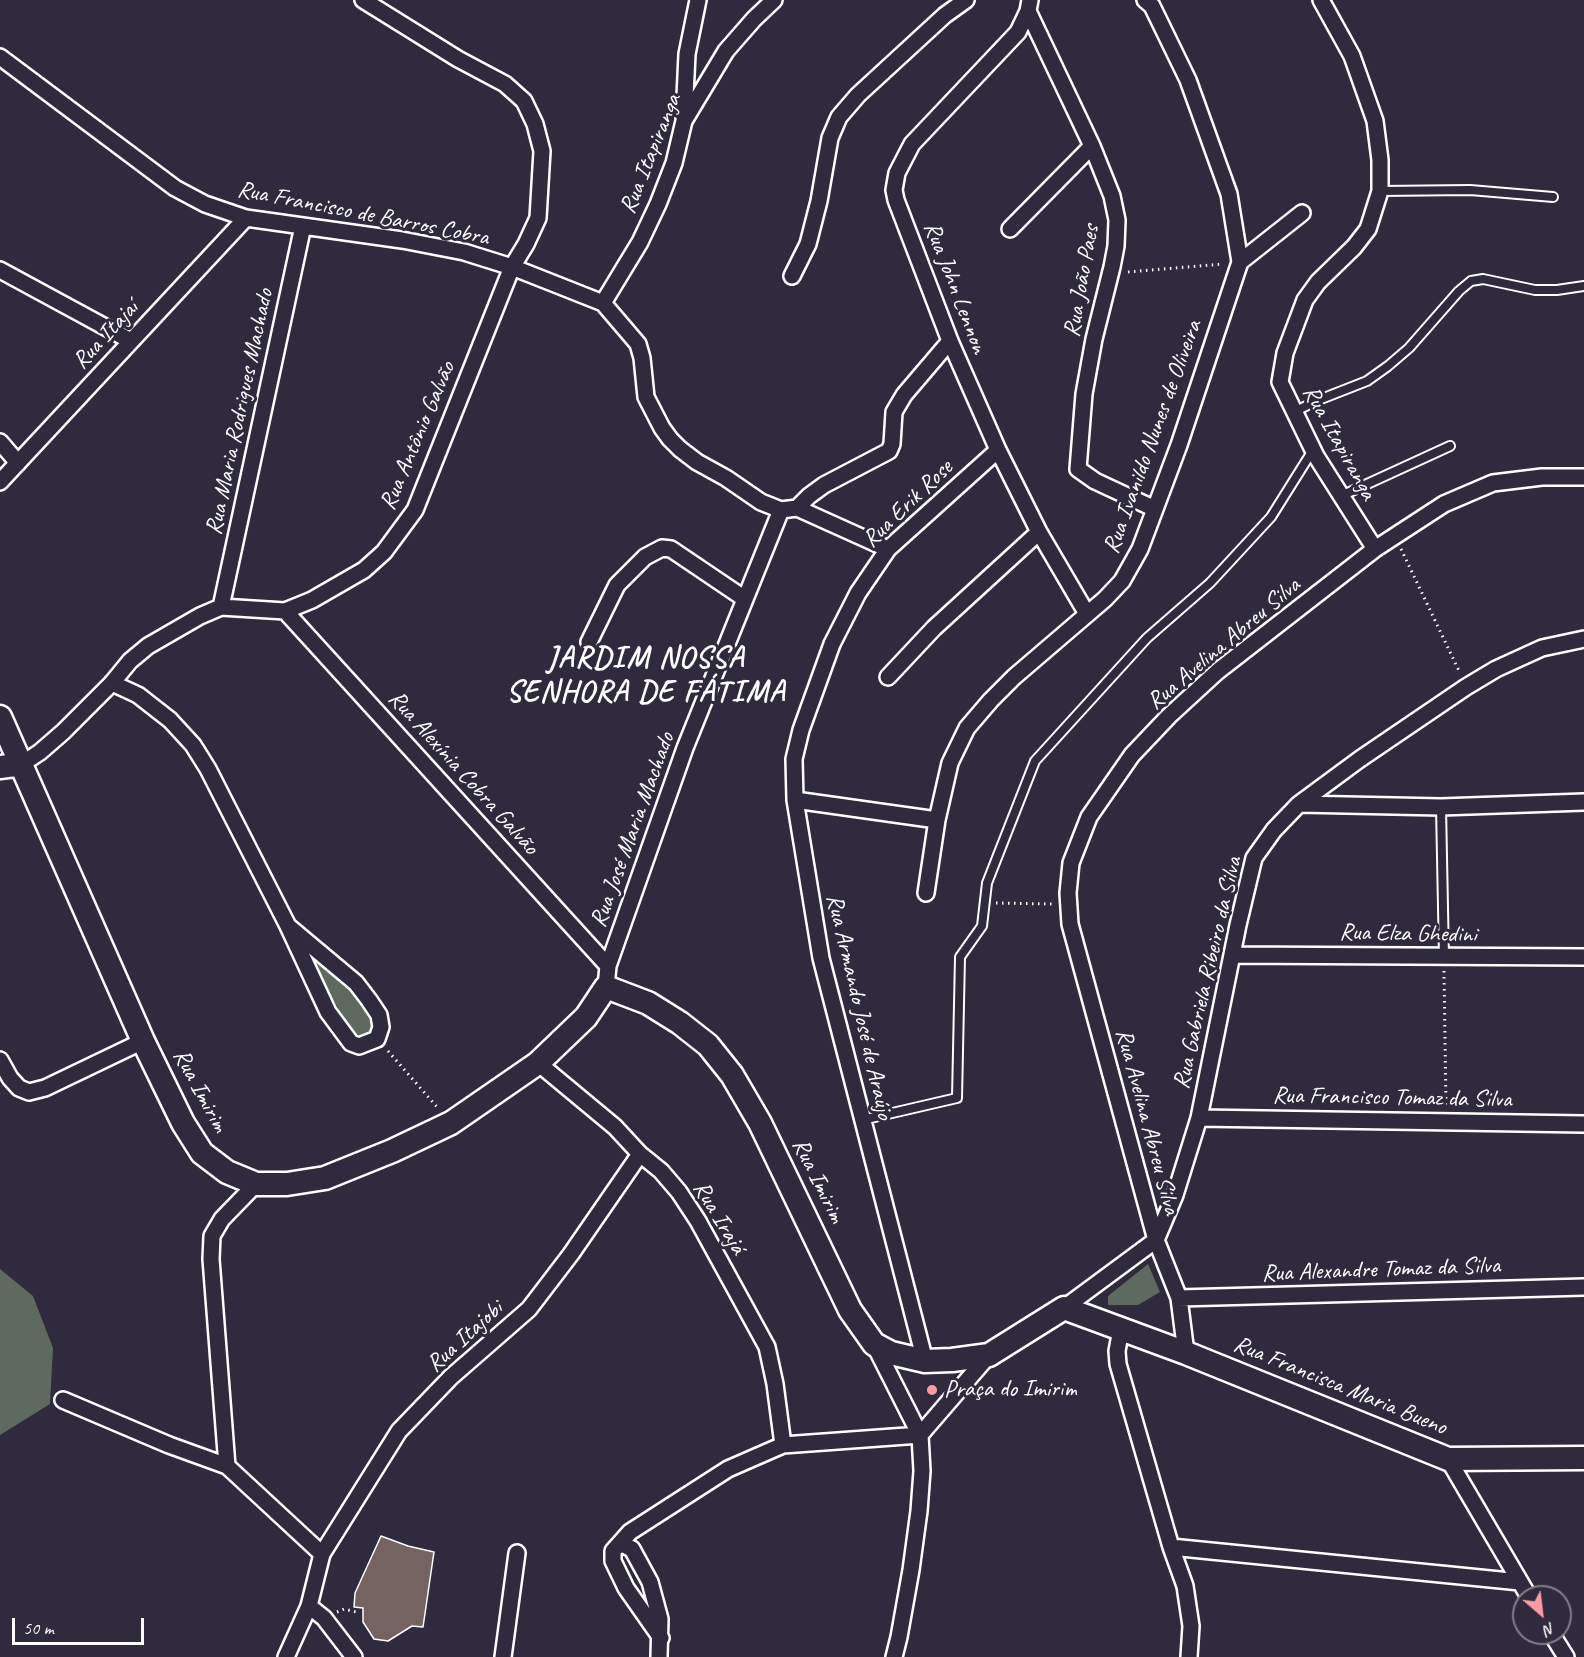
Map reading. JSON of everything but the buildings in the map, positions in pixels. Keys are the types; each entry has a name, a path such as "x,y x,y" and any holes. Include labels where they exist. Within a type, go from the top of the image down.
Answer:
{"street":[{"name":"Rua Antônio Galvão","path":"11,766 40,752 63,732 112,683 130,660 148,646 201,616 221,607 285,611 312,600 364,570 384,552 410,518 420,499 512,267 538,218 542,151 535,124 524,102 505,84 458,59 363,0"},
{"path":"684,121 687,54 698,0"},
{"name":"Rua Itapiranga","path":"603,303 640,242 658,204 674,164 684,121 726,51 774,0"},
{"path":"792,276 808,244 819,201 830,138 838,117 858,95 945,15 966,0"},
{"path":"1145,0 1152,6 1188,80 1229,194 1240,262 1302,213"},
{"name":"Rua Itapiranga","path":"1321,0 1352,56 1375,121 1380,160 1380,191 1368,229 1354,247 1318,282 1305,300 1285,353 1280,382 1313,450 1375,549"},
{"name":"Rua João Paes","path":"1029,5 1092,146 1112,196 1117,220 1116,246 1094,339 1084,394 1078,469 1095,481 1155,509"},
{"name":"Rua John Lennon","path":"1029,5 1018,32 912,144 897,173 894,190 950,341 998,450 1039,532 1087,614"},
{"name":"Rua Francisco de Barros Cobra","path":"0,57 176,188 206,204 246,218 402,240 464,252 512,267"},
{"path":"1010,229 1092,146"},
{"name":"Rua Itajaí","path":"0,482 246,218"},
{"name":"Rua Maria Rodrigues Machado","path":"221,607 303,226"},
{"name":"Rua Ivanildo Nunes de Oliveira","path":"926,893 937,820 950,763 967,728 1014,677 1122,581 1140,549 1179,445 1240,262"},
{"path":"512,267 603,303 638,344 642,358 646,397 654,415 670,440 697,462 726,478 761,502 781,510 797,508 888,549"},
{"path":"0,270 131,341"},
{"path":"797,508 824,485 889,451 892,444 894,412 904,395 950,341"},
{"path":"0,442 18,463"},
{"name":"Rua Erik Rose","path":"795,800 794,759 801,730 832,644 858,593 888,549 998,450"},
{"name":"Rua Avelina Abreu Silva","path":"1186,1353 1179,1298 1156,1240 1070,924 1071,863 1089,816 1132,755 1169,716 1218,671 1375,549 1444,504 1493,483 1542,477 1584,477"},
{"name":"Rua José Maria Machado","path":"607,976 686,748 781,510"},
{"path":"888,677 934,628 1039,532"},
{"path":"589,642 617,585 645,557 662,548 671,549 745,599"},
{"name":"Rua Alexínia Cobra Galvão","path":"285,611 607,976"},
{"name":"Rua Gabriela Ribeiro da Silva","path":"1156,1240 1175,1195 1199,1118 1254,858 1274,830 1299,804 1360,759 1466,687 1496,669 1542,648 1584,639"},
{"path":"112,683 146,701 170,720 193,745 208,769 288,926 328,1012 351,1044 359,1046 377,1039 381,1027 379,1015 356,983 288,926"},
{"name":"Rua Imirim","path":"0,717 11,766 183,1123 202,1153 227,1172 256,1184 286,1184 325,1178 392,1151 451,1123 538,1063 585,1017 607,976 680,1023 708,1045 732,1075 760,1123 850,1310 874,1344 898,1356 925,1361 989,1355"},
{"path":"795,800 937,820"},
{"name":"Rua Armando José de Araújo","path":"795,800 820,958 925,1361"},
{"path":"1299,804 1441,807 1584,802"},
{"name":"Rua Elza Ghedini","path":"1232,955 1584,957"},
{"path":"0,1060 10,1078 19,1088 29,1092 45,1088 143,1041"},
{"name":"Rua Irajá","path":"538,1063 615,1127 640,1154 661,1171 679,1192 698,1221 767,1347 775,1384 783,1445"},
{"name":"Rua Francisco Tomaz da Silva","path":"1199,1118 1584,1124"},
{"name":"Rua Itajobi","path":"322,1554 399,1431 452,1377 529,1309 571,1254 640,1154"},
{"path":"227,1466 212,1236 222,1219 256,1184"},
{"path":"661,1638 636,1603 613,1560 614,1551 630,1532 728,1469 783,1445 920,1435 989,1355 1064,1308 1156,1240"},
{"name":"Rua Alexandre Tomaz da Silva","path":"1179,1298 1584,1287"},
{"name":"Rua Francisca Maria Bueno","path":"1064,1308 1186,1353 1448,1460 1584,1458"},
{"path":"1121,1329 1117,1351 1118,1364 1186,1596 1191,1626 1189,1657"},
{"path":"874,1344 920,1435 922,1471 919,1511 911,1570 894,1657"},
{"path":"63,1400 227,1466 322,1554 309,1606 286,1657"},
{"path":"1448,1460 1522,1585"},
{"path":"620,1543 632,1549 650,1582 660,1619 659,1657"},
{"path":"1171,1547 1520,1582"},
{"path":"503,1657 517,1553"},
{"path":"309,1606 324,1618 354,1657"}],"lane":[{"path":"1380,191 1470,190 1553,196"},
{"path":"1294,412 1367,381 1388,366 1409,348 1459,291 1471,281 1483,279 1535,290 1584,286"},
{"path":"1341,496 1450,446"},
{"path":"862,1120 957,1098 960,957 982,926 987,883 1035,760 1147,638 1210,583 1271,517 1313,450"},
{"path":"1441,807 1444,957"}],"path":[{"path":"1110,273 1240,262"},
{"path":"1395,537 1466,687"},
{"path":"985,903 1069,904"},
{"path":"1444,957 1446,1122"},
{"path":"377,1039 451,1123"},
{"path":"344,1609 356,1612"}],"green space":[{"path":"306,951 345,981 363,999 376,1026 367,1036 357,1035 345,1021"},
{"path":"1148,1264 1160,1292 1138,1305 1108,1305 1108,1296"},
{"path":"0,1269 33,1296 53,1348 50,1404 0,1435"}],"place":[{"name":"Praça do Imirim","path":"932,1390"}],"district":[{"name":"JARDIM NOSSA SENHORA DE FÁTIMA","path":"646,676"}]}
